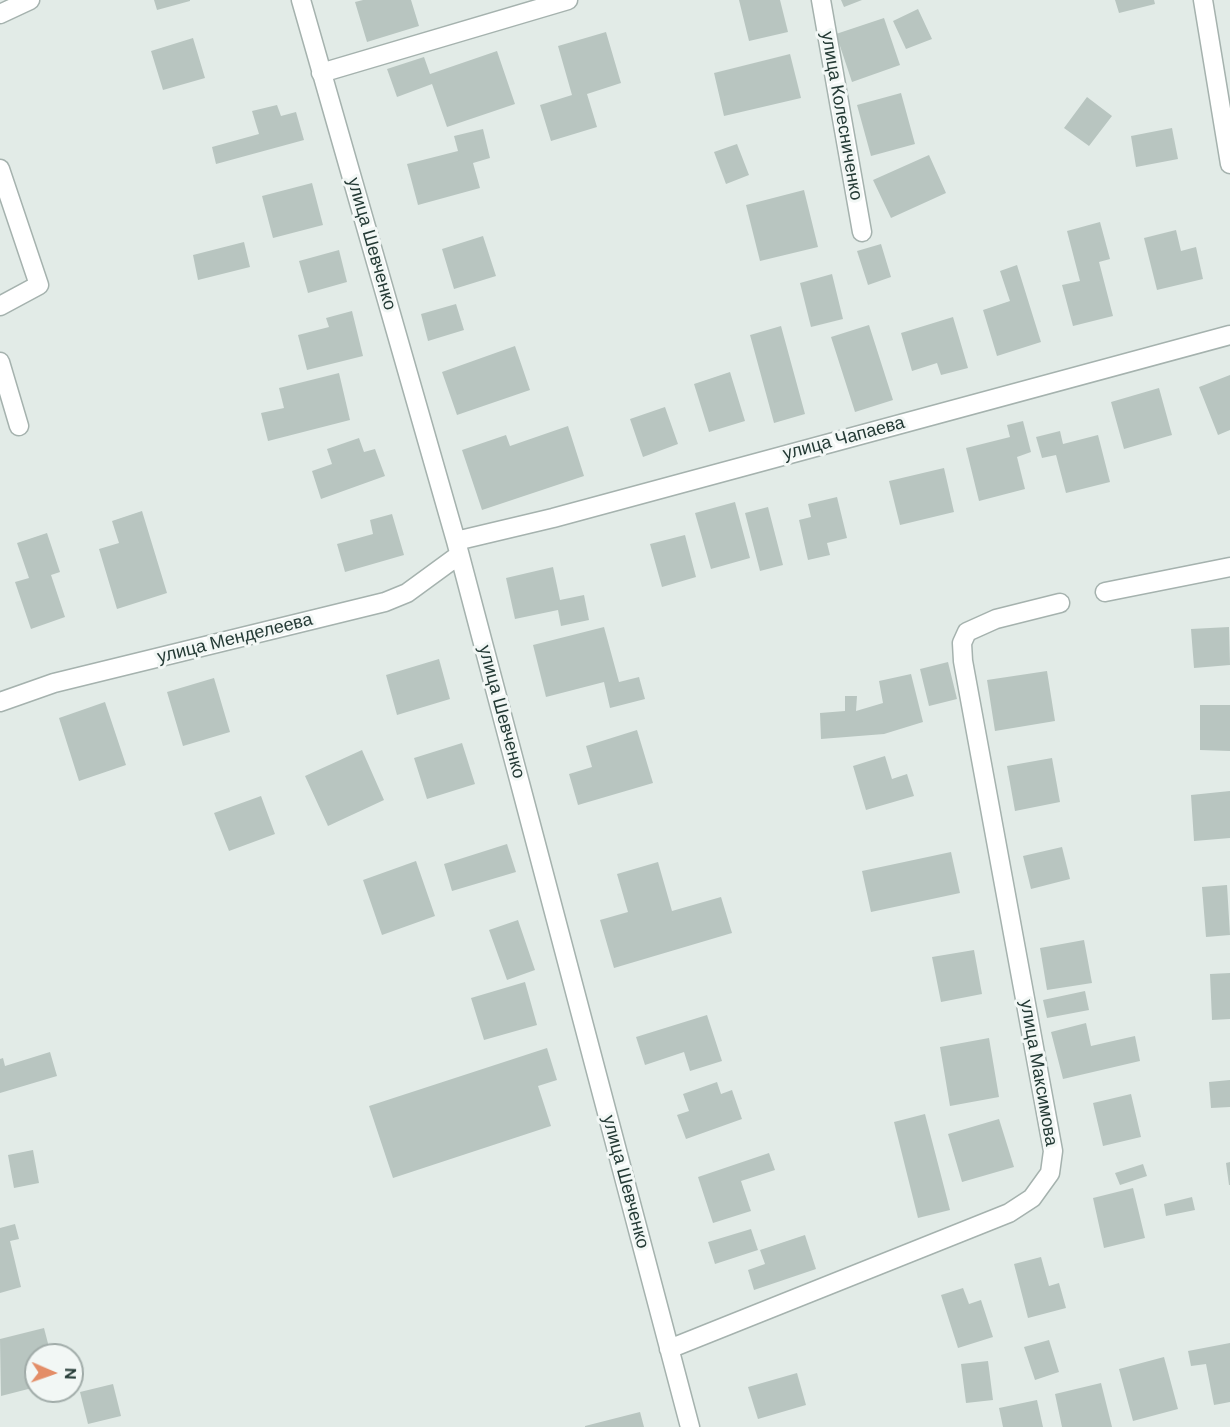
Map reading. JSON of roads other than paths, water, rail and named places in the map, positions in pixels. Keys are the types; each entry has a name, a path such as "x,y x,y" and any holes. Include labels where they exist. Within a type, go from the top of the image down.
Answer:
{"street":[{"path":"0,14 30,0"},
{"name":"улица Шевченко","path":"301,0 458,548 690,1427"},
{"path":"321,74 568,0"},
{"name":"улица Колесниченко","path":"820,0 862,232"},
{"path":"1203,0 1230,164"},
{"path":"0,169 39,285 0,306"},
{"name":"улица Чапаева","path":"458,548 553,518 1230,335"},
{"path":"0,362 19,426"},
{"name":"улица Менделеева","path":"0,702 54,683 385,602 407,593 458,548"},
{"path":"1105,592 1230,567"},
{"name":"улица Максимова","path":"669,1349 1010,1213 1032,1198 1050,1173 1053,1151 963,661 962,644 967,632 996,619 1060,603"}]}
